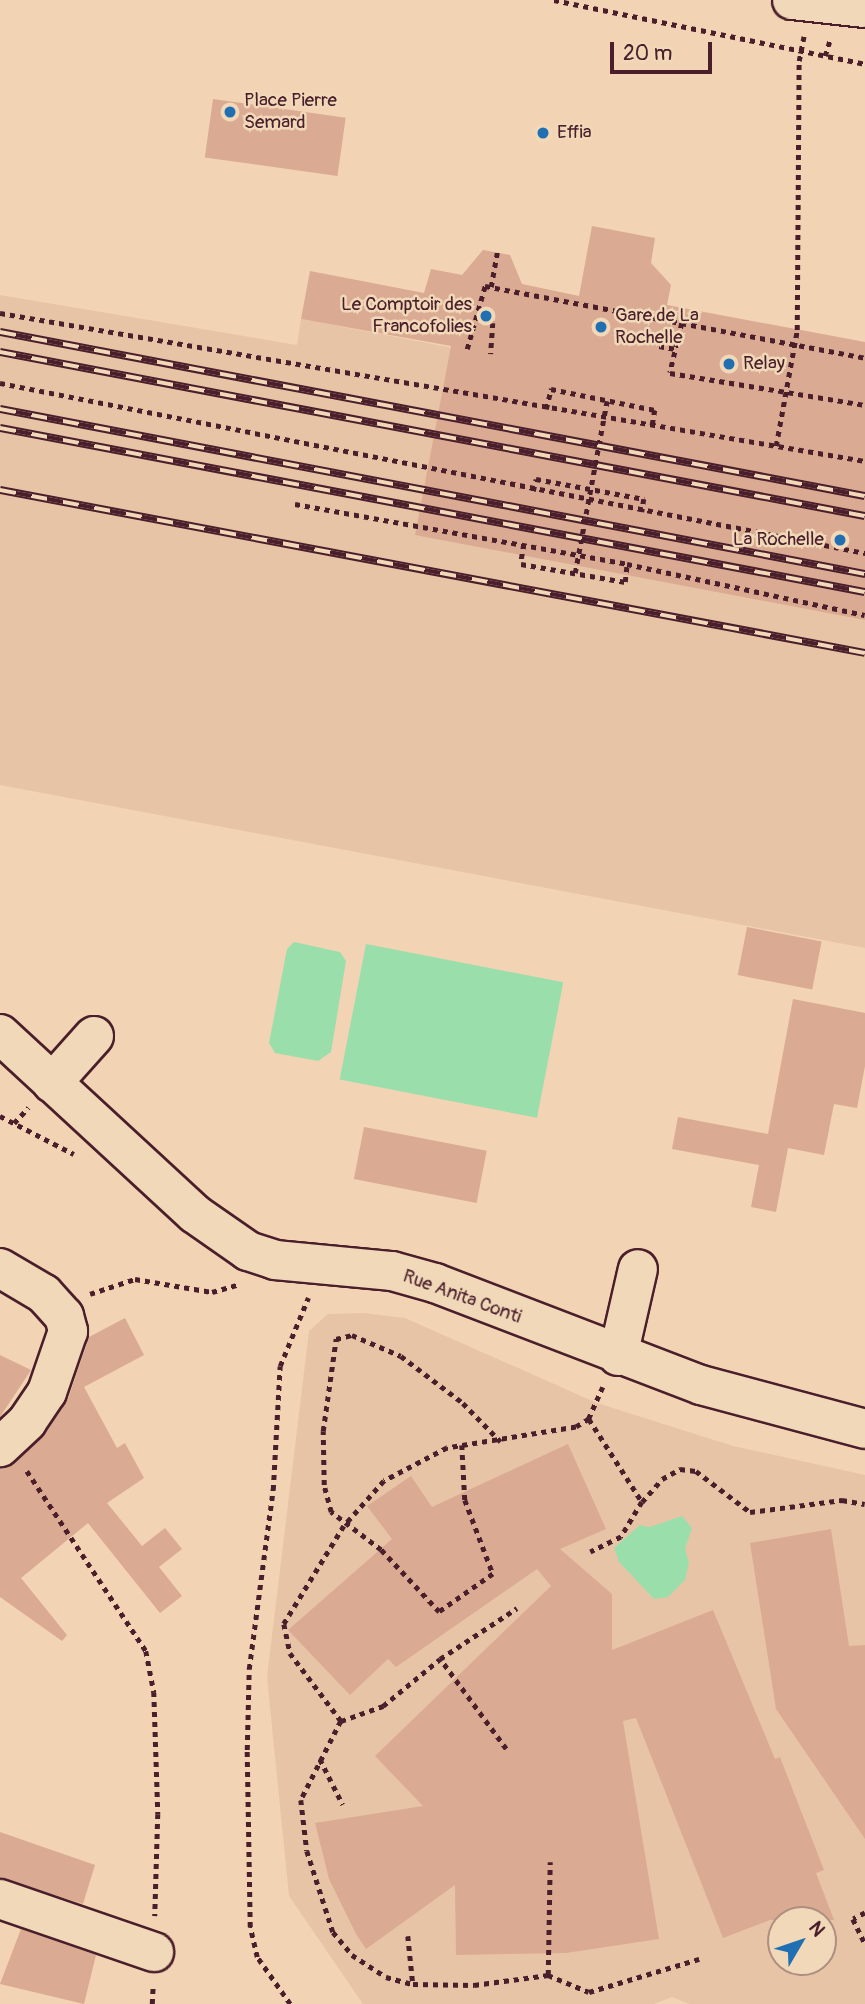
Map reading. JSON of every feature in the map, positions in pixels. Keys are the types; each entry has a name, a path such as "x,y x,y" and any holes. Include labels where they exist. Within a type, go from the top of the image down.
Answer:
{"street":[{"path":"799,13 865,8"},
{"name":"Rue Anita Conti","path":"0,1034 195,1213 248,1251 275,1260 392,1271 435,1283 618,1356 701,1385 865,1429"},
{"path":"52,1083 94,1036"},
{"path":"0,1268 57,1307 68,1331 65,1347 47,1392 4,1445"},
{"path":"618,1356 638,1269"},
{"path":"0,1899 154,1952"}],"path":[{"path":"554,0 865,64"},
{"path":"776,446 794,344 801,51 799,13"},
{"path":"491,287 497,253"},
{"path":"467,349 481,313 485,286 865,358"},
{"path":"0,313 546,410 865,461"},
{"path":"481,313 493,323 491,354"},
{"path":"682,323 670,373 865,405"},
{"path":"659,346 676,349"},
{"path":"0,383 533,491 865,553"},
{"path":"546,410 551,389 655,410 652,427"},
{"path":"575,573 607,401"},
{"path":"533,491 536,479 644,499 642,512"},
{"path":"295,504 627,564 865,615"},
{"path":"524,544 521,564 625,582 627,564"},
{"path":"57,1307 135,1279 212,1292 245,1282"},
{"path":"290,2004 257,1957 250,1927 248,1723 280,1366 309,1297"},
{"path":"461,1445 465,1500 493,1574 439,1612 381,1550 344,1526 331,1512 324,1485 323,1431 332,1348 344,1335 367,1339 433,1377 501,1443"},
{"path":"341,1721 290,1653 284,1624 344,1526 384,1481 461,1445 501,1443 576,1427 589,1419 618,1356"},
{"path":"589,1419 642,1502"},
{"path":"4,1445 146,1651 154,1692 158,1814 152,2004"},
{"path":"590,1552 621,1537 642,1502 662,1479 680,1469 696,1471 750,1512 842,1500 865,1504"},
{"path":"517,1608 440,1660 383,1706 341,1721 301,1800 307,1851 333,1932 352,1955 386,1978 413,1984 474,1985 548,1975 589,1992 699,1959"},
{"path":"440,1660 506,1749"},
{"path":"320,1759 343,1805"},
{"path":"548,1975 550,1863"},
{"path":"865,1913 853,1919 865,1944"},
{"path":"408,1936 413,1984"}],"shaded area":[{"path":"0,295 297,345 301,319 865,426 865,948 0,785"},
{"path":"364,1313 405,1318 597,1403 733,1446 865,1475 865,2004 689,2004 672,1997 654,2004 363,2004 289,1896 267,1677 309,1331 328,1314"}],"green space":[{"path":"294,942 340,952 346,961 331,1052 318,1061 275,1053 269,1043 287,949"},
{"path":"366,944 563,982 537,1118 340,1079"},
{"path":"682,1516 692,1528 685,1549 689,1563 685,1580 668,1597 654,1599 619,1562 614,1548 640,1525 650,1527"}],"building":[{"path":"213,99 346,118 337,176 205,157"},
{"path":"592,226 655,238 651,263 671,285 667,305 865,342 865,620 415,535 451,346 301,319 310,271 424,293 431,269 462,275 483,250 510,255 522,284 579,296"},
{"path":"747,927 822,942 812,990 738,975"},
{"path":"793,999 865,1013 865,1066 857,1108 834,1104 824,1155 788,1148 776,1212 751,1207 759,1165 672,1149 678,1117 768,1134"},
{"path":"364,1127 487,1151 477,1203 354,1179"},
{"path":"125,1318 144,1355 84,1387 117,1448 125,1443 144,1478 107,1503 142,1546 165,1528 182,1549 159,1567 182,1596 160,1613 88,1523 21,1578 67,1635 62,1641 0,1597 0,1468 15,1463 45,1434 68,1399 89,1337"},
{"path":"0,1355 31,1370 0,1417"},
{"path":"568,1444 606,1529 560,1549 612,1594 612,1650 713,1610 775,1759 780,1757 824,1870 816,1873 829,1906 767,1906 767,1921 723,1938 636,1718 623,1721 659,1939 566,1953 456,1955 455,1885 366,1949 329,1879 315,1823 423,1806 375,1756 551,1586 537,1569 396,1667 388,1659 350,1695 288,1630 392,1539 367,1506 411,1476 432,1507"},
{"path":"831,1529 849,1646 865,1645 865,1839 776,1709 750,1543"},
{"path":"0,1832 95,1865 83,1904 0,1878"},
{"path":"21,1929 96,1955 84,2004 0,1984"}],"railway":[{"path":"0,332 865,496"},
{"path":"0,352 865,516"},
{"path":"0,409 865,574"},
{"path":"0,428 865,592"},
{"path":"0,490 865,653"}],"place":[{"name":"Place Pierre Semard","path":"230,112"},
{"name":"Effia","path":"543,133"},
{"name":"Le Comptoir des Francofolies","path":"486,316"},
{"name":"Gare de La Rochelle","path":"601,327"},
{"name":"Relay","path":"729,364"},
{"name":"La Rochelle","path":"840,540"}]}
